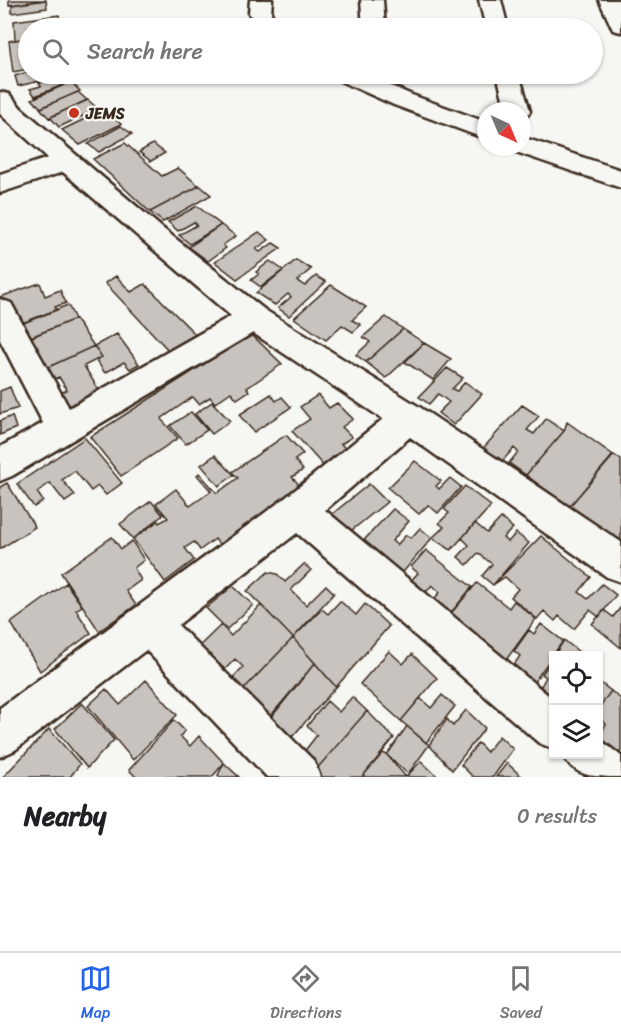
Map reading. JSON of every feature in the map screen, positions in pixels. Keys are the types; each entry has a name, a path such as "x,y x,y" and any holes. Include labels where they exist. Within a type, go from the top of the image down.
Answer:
{"street":[{"path":"261,0 260,13 263,18"},
{"path":"372,0 373,18"},
{"path":"490,0 494,18"},
{"path":"610,0 621,25"},
{"path":"384,84 477,127"},
{"path":"511,84 516,102"},
{"path":"0,99 12,113 68,162 254,318 409,418 621,564"},
{"path":"531,143 621,178"},
{"path":"0,184 68,162"},
{"path":"0,311 63,428"},
{"path":"0,465 254,318"},
{"path":"0,735 298,510 409,418"},
{"path":"298,510 549,724"},
{"path":"148,623 298,777"},
{"path":"590,759 612,777"}],"building":[{"path":"9,0 46,0 9,5"},
{"path":"46,0 47,8 12,13 12,5"},
{"path":"59,15 59,18 36,18"},
{"path":"18,20 18,40 15,40 14,21"},
{"path":"18,40 18,71 13,72 9,41"},
{"path":"18,75 18,84 27,84 18,86 15,76"},
{"path":"40,84 63,85 35,96 30,89 41,86"},
{"path":"66,84 73,84 80,91 41,108 32,99"},
{"path":"78,92 87,100 49,118 40,108"},
{"name":"JEMS","path":"88,100 98,109 59,127 50,117"},
{"path":"103,110 121,124 80,145 62,130"},
{"path":"121,126 132,134 99,152 88,144"},
{"path":"125,143 162,176 178,168 199,186 150,212 93,159"},
{"path":"153,144 165,153 151,161 139,152"},
{"path":"198,184 211,195 163,222 150,212 199,186"},
{"path":"197,206 221,225 190,244 179,235 197,225 194,222 178,231 168,222"},
{"path":"221,225 236,236 223,245 226,248 208,261 189,247"},
{"path":"259,232 269,240 256,249 260,252 273,243 281,248 237,279 215,262"},
{"path":"296,260 311,269 297,281 305,286 316,276 326,282 289,316 278,308 291,297 288,294 275,305 256,293"},
{"path":"270,261 283,270 261,287 251,280 259,274 256,272"},
{"path":"116,276 131,292 145,284 198,337 172,354 105,283"},
{"path":"40,283 45,296 60,290 66,303 55,307 57,310 11,328 0,297"},
{"path":"331,285 366,307 352,320 361,325 353,332 342,325 326,340 294,318"},
{"path":"68,305 75,319 18,342 12,327"},
{"path":"386,317 403,329 366,362 356,355 370,342 363,337"},
{"path":"75,319 94,346 40,371 22,341"},
{"path":"403,329 424,343 386,378 366,362"},
{"path":"117,334 139,364 130,369 124,362 105,373 96,360 102,357 94,346"},
{"path":"251,334 282,364 247,388 249,391 237,399 231,392 215,403 210,397 199,404 193,397 161,419 178,438 121,476 90,437"},
{"path":"424,343 451,359 433,380 405,362"},
{"path":"94,346 102,357 84,366 100,392 61,412 52,397 67,390 59,377 45,383 40,371"},
{"path":"447,368 463,378 452,389 457,391 465,382 482,394 454,425 438,413 449,402 438,394 429,404 419,397"},
{"path":"10,387 18,408 0,414 0,391"},
{"path":"271,394 276,401 282,397 291,407 254,432 239,415"},
{"path":"318,395 329,408 337,403 353,419 342,427 352,437 341,444 351,454 328,471 292,431 310,419 300,407"},
{"path":"212,402 230,421 212,434 195,414"},
{"path":"522,405 539,416 527,430 534,434 546,419 564,431 526,475 509,463 518,452 514,448 496,468 477,455"},
{"path":"191,412 207,430 186,444 170,426"},
{"path":"12,416 16,428 0,435 0,421"},
{"path":"567,422 613,455 569,507 526,475 564,431"},
{"path":"286,435 303,454 295,460 303,470 292,477 302,488 221,547 215,539 200,550 194,542 185,548 194,560 165,582 133,539 158,521 159,523 168,518 156,504 176,489 190,506 211,491 197,475 199,473 217,493 238,478 232,472"},
{"path":"85,438 122,483 106,495 98,486 91,491 75,471 62,480 75,495 65,502 50,483 37,492 43,501 34,507 17,484"},
{"path":"215,455 234,475 219,486 201,465"},
{"path":"614,455 621,460 621,542 619,545 569,507"},
{"path":"415,461 441,481 436,486 439,489 450,478 461,487 438,513 428,505 419,514 388,488"},
{"path":"7,483 35,527 0,549 0,487"},
{"path":"369,484 387,502 337,542 320,524"},
{"path":"465,486 491,506 451,550 432,538 444,527 439,523 449,513 444,509"},
{"path":"151,501 163,515 133,539 120,524"},
{"path":"393,509 409,521 392,541 397,545 406,535 411,538 420,528 432,538 393,584 354,551"},
{"path":"501,518 513,528 503,538 508,542 516,533 529,543 493,585 482,576 492,564 478,553 467,565 458,557 469,545 462,538 475,523 487,533"},
{"path":"541,536 591,577 579,592 588,599 602,584 616,595 599,617 590,610 574,629 559,616 555,621 544,611 537,619 511,597 518,589 505,577 493,585"},
{"path":"112,537 121,549 132,541 144,560 134,568 141,580 126,591 136,605 99,631 61,573"},
{"path":"426,550 472,587 440,626 422,613 440,592 432,585 415,605 400,592 418,573 411,567"},
{"path":"304,564 311,570 291,590 306,605 326,585 334,593 293,638 247,591 268,572 277,574 285,582"},
{"path":"66,583 82,606 76,610 91,633 40,671 11,623"},
{"path":"477,583 509,608 514,601 536,619 495,675 440,626"},
{"path":"233,586 253,605 227,629 206,608"},
{"path":"340,601 356,615 365,604 389,626 336,687 293,638 322,609 328,614"},
{"path":"261,605 293,638 237,696 226,685 243,667 235,659 212,683 189,656 221,625 231,636"},
{"path":"621,607 621,648 592,624 604,610 613,617"},
{"path":"541,624 563,641 556,651 549,651 549,661 527,692 506,676 520,656 514,651 529,630 534,634"},
{"path":"293,638 315,663 263,725 237,696"},
{"path":"564,640 578,651 557,651"},
{"path":"389,651 403,664 412,654 437,678 401,721 360,684"},
{"path":"315,663 336,687 284,746 265,725"},
{"path":"549,664 549,708 527,692 534,683 541,686 546,677 542,674"},
{"path":"146,680 177,715 133,760 88,706 106,689 120,705"},
{"path":"603,685 611,691 603,702"},
{"path":"611,691 621,699 621,751 619,755 603,743 603,730 606,724 603,722 603,702"},
{"path":"442,695 455,706 426,743 401,721 420,698 431,708"},
{"path":"352,697 367,711 314,772 300,757 317,735 307,726 327,701 339,712"},
{"path":"82,703 114,740 87,768 55,729"},
{"path":"466,710 485,728 452,770 429,745 447,719 453,726"},
{"path":"367,711 394,738 362,777 319,777 314,772"},
{"path":"174,720 185,731 180,736 190,746 199,736 224,763 212,777 136,777 129,770"},
{"path":"407,726 429,745 408,774 387,755"},
{"path":"49,729 80,764 70,777 3,777"},
{"path":"499,736 513,749 493,777 473,777 461,765 478,743 487,752"},
{"path":"383,753 387,755 406,777 362,777"},
{"path":"421,761 438,777 406,777"},
{"path":"224,763 239,777 220,777 218,775"},
{"path":"507,763 522,777 496,777"}],"place":[{"name":"JEMS","path":"74,113"}]}
